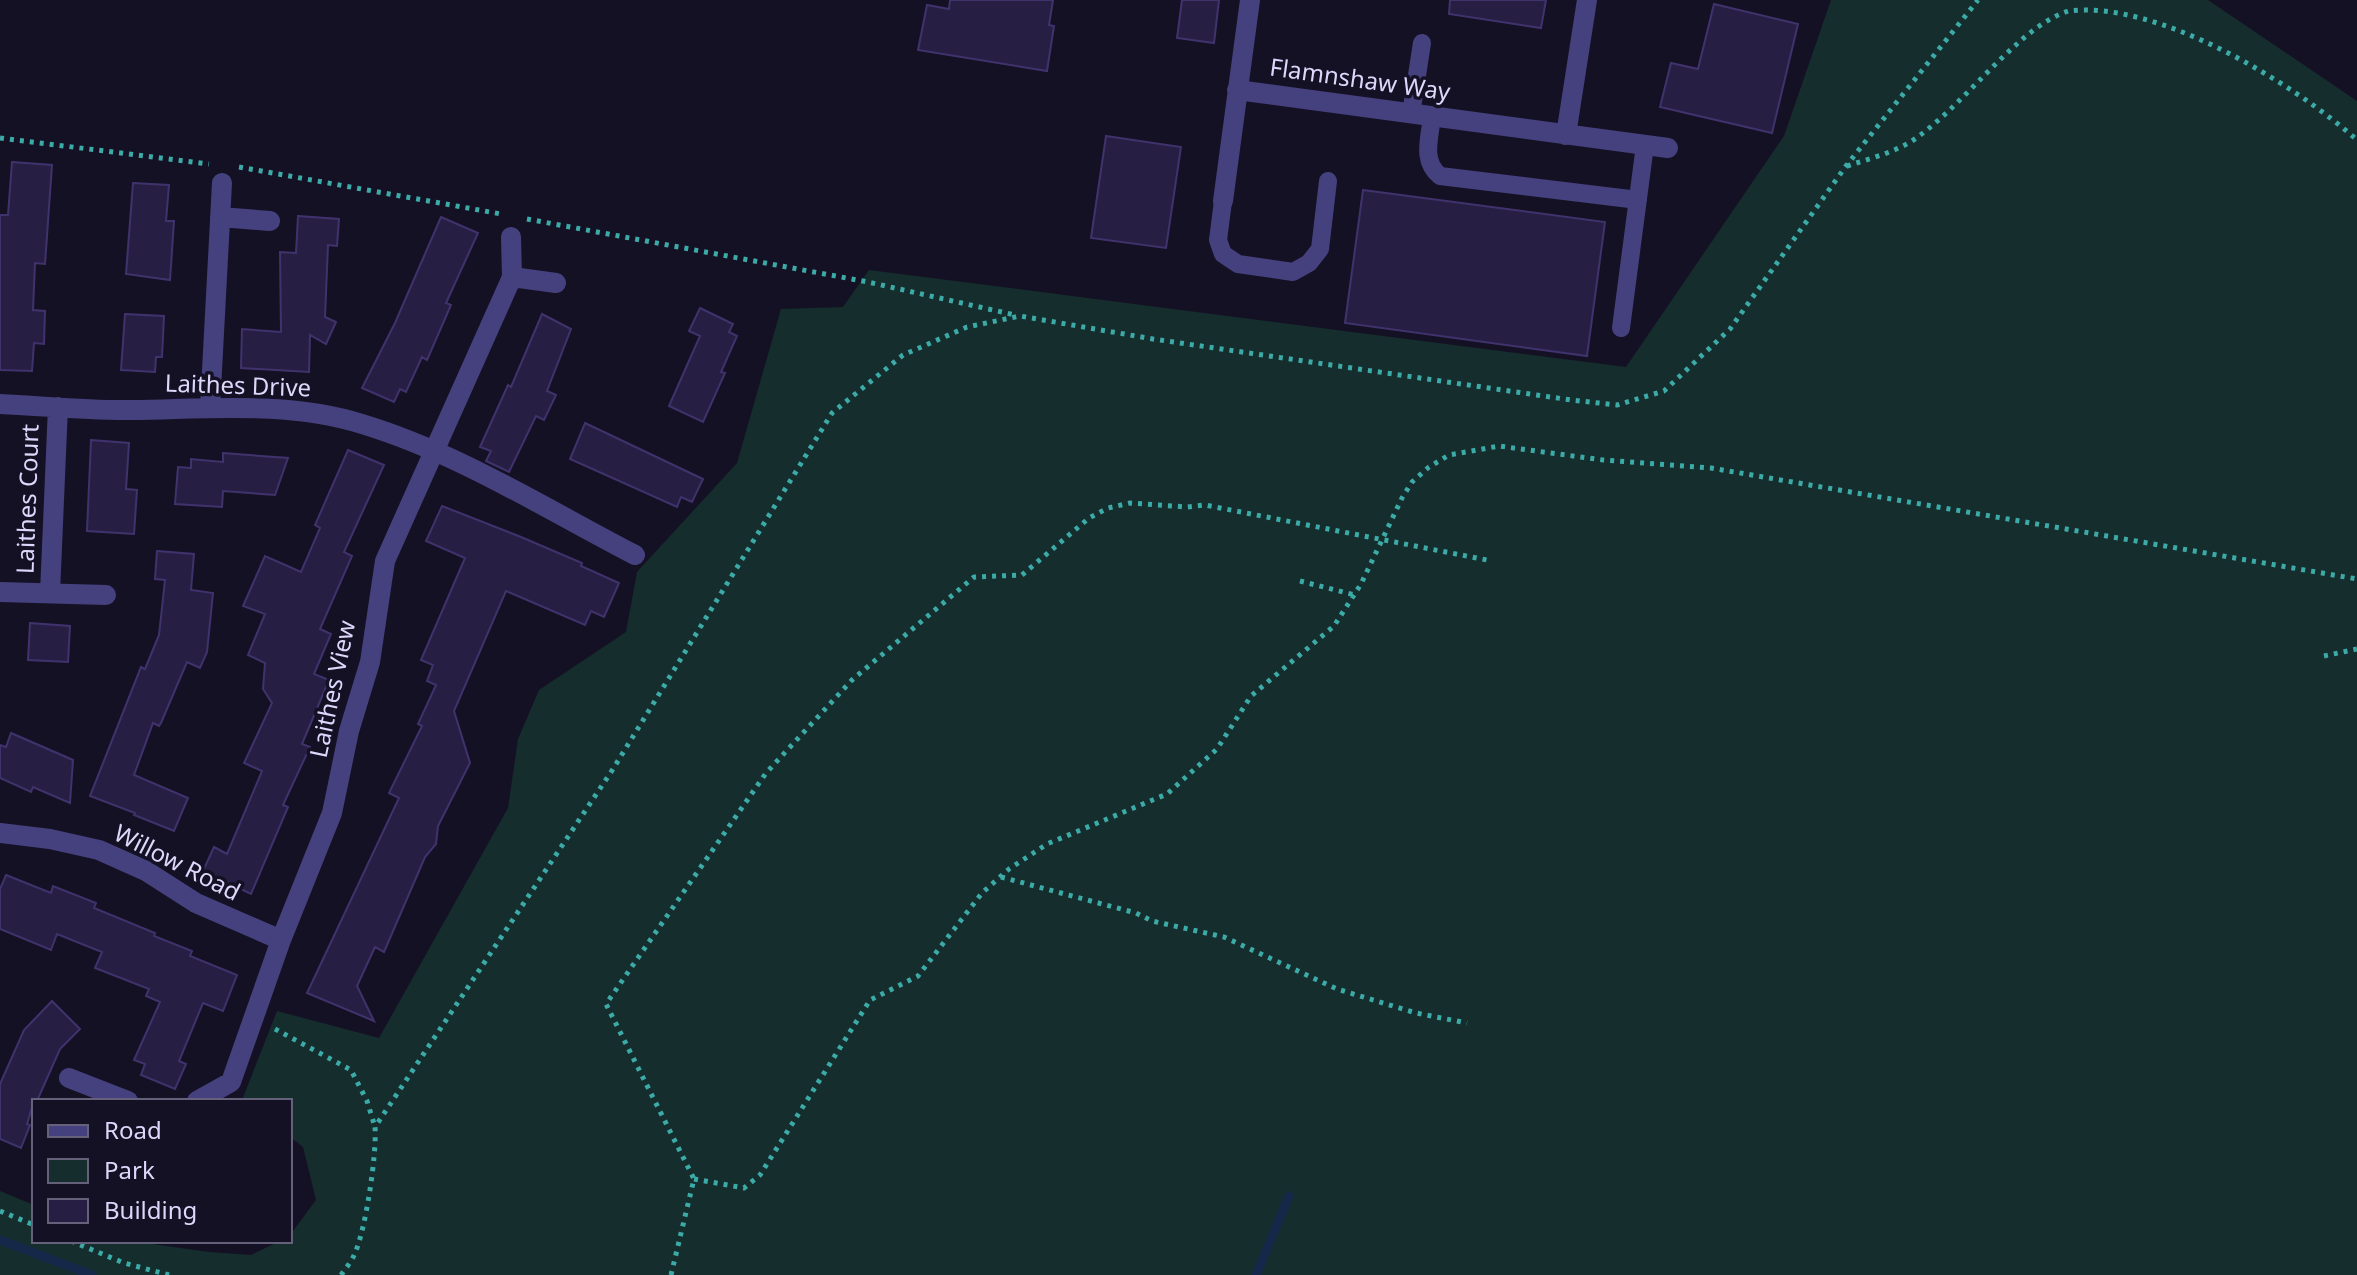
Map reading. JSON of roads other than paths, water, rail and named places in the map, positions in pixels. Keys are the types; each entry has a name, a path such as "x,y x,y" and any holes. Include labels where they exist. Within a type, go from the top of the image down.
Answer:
{"street":[{"name":"Flamnshaw Way","path":"1250,0 1237,90 1668,148"},
{"path":"1566,135 1587,0"},
{"path":"1223,201 1237,90"},
{"path":"210,408 222,183"},
{"path":"220,217 270,221"},
{"path":"511,237 512,277 556,283"},
{"name":"Laithes View","path":"201,1099 231,1082 281,940 332,813 349,731 370,662 385,561 512,277"},
{"name":"Laithes Drive","path":"0,404 129,411 210,408 297,410 360,423 433,449 635,555"},
{"name":"Laithes Court","path":"50,593 58,407"},
{"name":"Laithes Court","path":"0,592 106,595"},
{"name":"Willow Road","path":"0,833 50,839 99,850 146,871 196,903 281,940"},
{"path":"76,1087 121,1099"}],"lane":[{"path":"1411,114 1422,43"},
{"path":"1432,116 1427,160 1431,170 1440,176 1638,200"},
{"path":"1621,328 1645,145"},
{"path":"1223,201 1218,240 1223,254 1238,264 1293,272 1309,263 1320,249 1328,181"}],"waterway":[{"path":"1256,1275 1289,1196"},
{"path":"0,1240 92,1275"}]}
